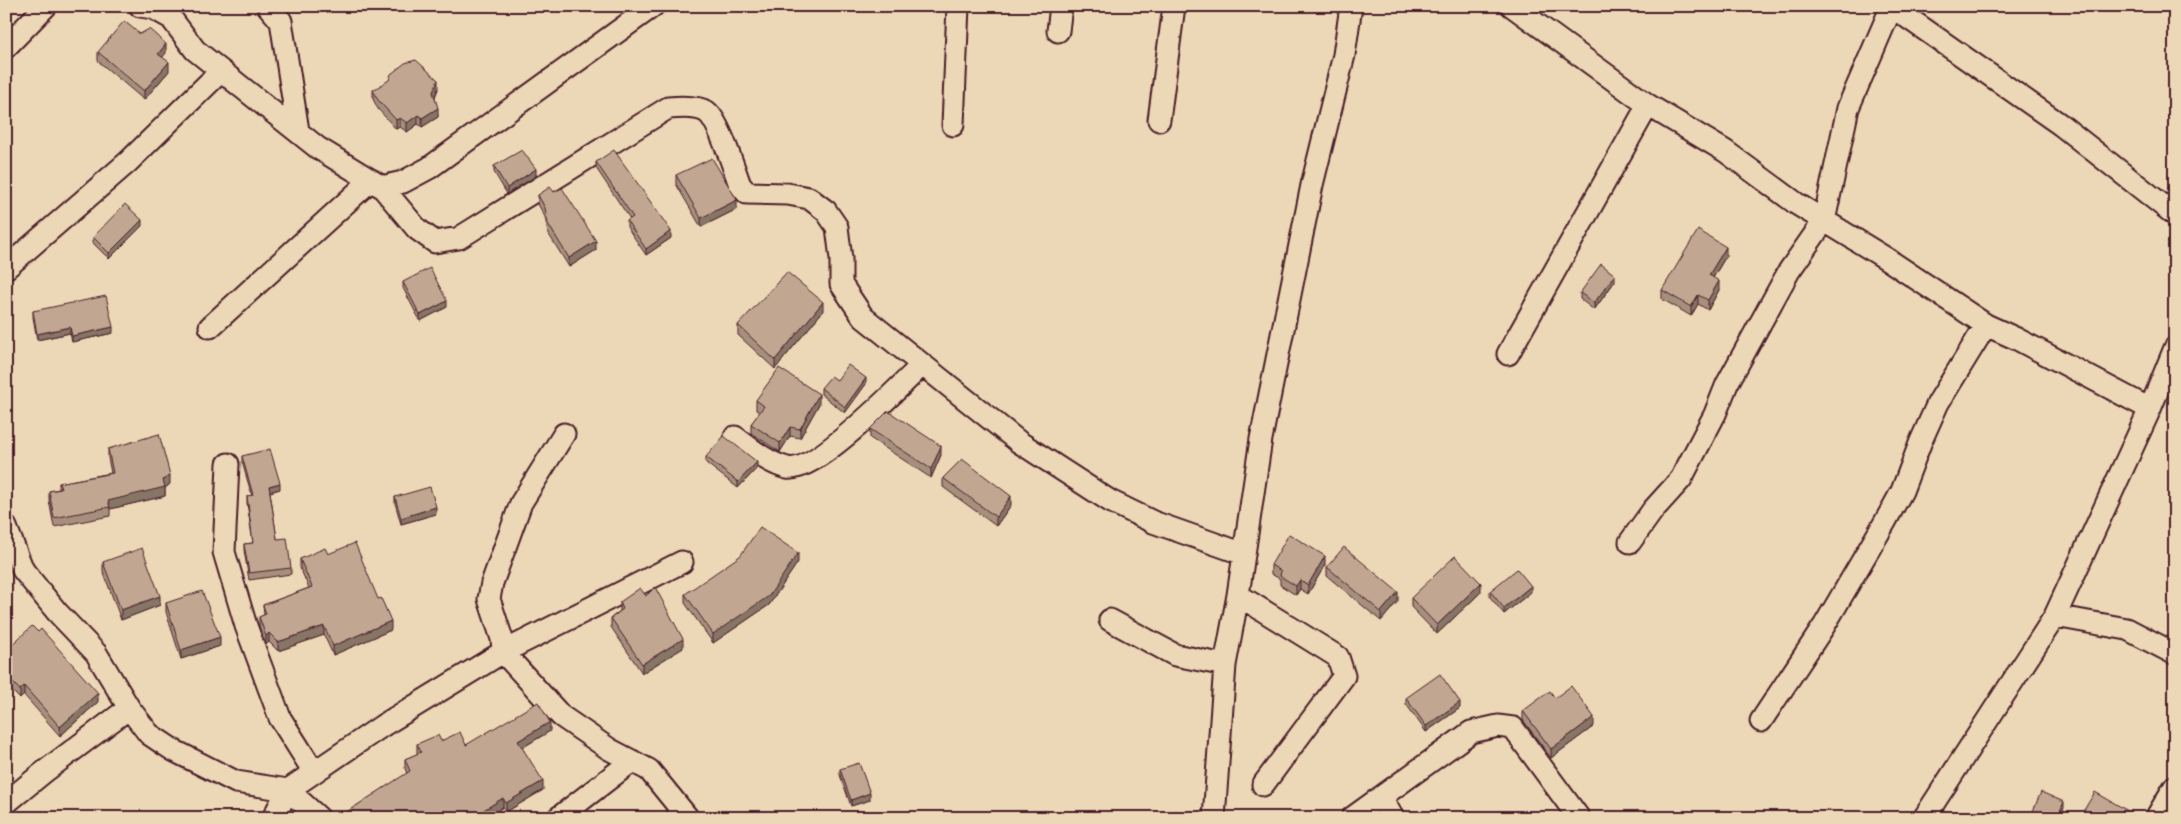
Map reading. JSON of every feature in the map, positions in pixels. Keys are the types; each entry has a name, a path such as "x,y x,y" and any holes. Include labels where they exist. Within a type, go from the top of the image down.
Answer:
{"street":[{"path":"6,47 46,6"},
{"path":"140,6 153,8 172,18 195,50 220,72 318,148 376,184 417,229 435,242 459,238 668,108 687,107 706,111 716,122 740,185 747,193 788,194 810,198 826,211 837,227 841,259 840,284 863,318 1019,442 1110,501 1153,522 1244,554"},
{"path":"268,6 281,21 298,131"},
{"path":"210,327 376,184 403,182 429,168 653,6"},
{"path":"953,124 958,6"},
{"path":"1058,31 1061,6"},
{"path":"1159,120 1174,6"},
{"path":"1214,818 1225,665 1238,595 1261,439 1312,184 1344,55 1351,6"},
{"path":"1512,6 1648,105 1726,151 1773,187 1824,221 1887,259 1986,325 2017,339 2150,409"},
{"path":"1630,542 1653,510 1681,479 1715,414 1726,384 1789,271 1824,221 1848,108 1892,6 2061,125 2175,215"},
{"path":"6,268 128,162 220,72"},
{"path":"1508,354 1648,105"},
{"path":"1761,721 1824,626 1885,522 1902,491 1938,403 1986,325"},
{"path":"1928,817 2055,616 2150,409 2175,348"},
{"path":"735,436 759,454 788,468 807,464 853,429 922,365"},
{"path":"564,434 521,503 492,582 489,599 502,639 503,652 561,716 609,750 649,770 688,818"},
{"path":"228,464 224,552 246,626 280,718 314,772"},
{"path":"6,527 14,573 57,612 96,653 130,708 149,734 174,750 236,782 288,790 319,818"},
{"path":"273,818 288,790 382,726 503,652 682,562"},
{"path":"1238,595 1338,657 1344,676 1263,786"},
{"path":"2055,616 2127,629 2175,654"},
{"path":"1110,620 1175,655 1225,665"},
{"path":"6,803 130,708"},
{"path":"1352,818 1471,732 1498,726 1513,728 1579,818"},
{"path":"558,818 632,761"},
{"path":"2156,818 2175,786"},
{"path":"1381,797 1393,818"}],"building":[{"path":"124,21 140,34 149,29 166,44 158,54 169,62 144,91 98,52"},
{"path":"416,60 438,80 433,92 438,108 422,118 418,115 407,123 400,118 396,120 378,100 373,90 389,80 391,74 405,63"},
{"path":"522,150 536,169 507,188 494,166"},
{"path":"614,150 671,231 646,249 627,221 633,217 596,162"},
{"path":"712,158 737,200 701,218 676,175"},
{"path":"550,187 554,192 562,188 596,241 569,258 548,224 545,208 538,195"},
{"path":"125,204 142,220 109,253 93,237"},
{"path":"1698,230 1726,247 1709,275 1719,281 1708,300 1698,295 1691,307 1662,290"},
{"path":"1601,264 1615,275 1594,303 1580,293"},
{"path":"430,268 447,301 420,315 403,282"},
{"path":"787,272 823,302 775,360 738,325"},
{"path":"106,296 113,327 72,336 70,327 37,334 33,311"},
{"path":"848,365 866,378 845,407 821,388 831,376 837,380"},
{"path":"779,368 819,394 800,429 790,427 780,443 751,424 764,406 756,400"},
{"path":"888,411 941,446 931,469 870,429"},
{"path":"159,434 170,475 163,480 165,487 108,501 110,507 54,518 49,491 61,489 59,483 113,473 108,449"},
{"path":"724,436 757,462 738,482 706,457"},
{"path":"270,449 280,483 269,486 277,539 287,538 291,568 249,573 244,544 253,543 247,496 253,495 242,456"},
{"path":"962,459 1011,496 996,517 943,478"},
{"path":"430,487 436,507 401,518 395,497"},
{"path":"760,527 798,553 769,596 713,634 685,594 740,556"},
{"path":"2175,532 2175,542 2171,540"},
{"path":"1289,534 1325,556 1308,585 1300,580 1296,586 1280,576 1281,571 1271,565"},
{"path":"355,543 378,599 381,598 391,621 333,646 324,626 278,642 269,633 266,636 259,617 266,614 263,605 312,587 300,559 325,548 328,554"},
{"path":"1344,547 1398,592 1381,612 1327,567"},
{"path":"142,548 160,596 121,610 103,562"},
{"path":"1455,556 1481,583 1437,625 1411,598"},
{"path":"1517,569 1531,586 1504,608 1490,591"},
{"path":"655,587 683,639 642,664 611,618 623,609 620,602 640,588 646,596"},
{"path":"202,591 220,637 181,650 166,603"},
{"path":"32,626 38,632 41,629 98,693 60,727 24,686 20,690 6,676 6,650"},
{"path":"1440,674 1460,702 1426,726 1406,698"},
{"path":"1571,686 1594,717 1551,749 1523,711 1550,691 1555,698"},
{"path":"538,702 550,722 518,741 543,781 506,803 503,798 471,818 348,818 345,813 410,771 405,759 421,752 417,744 438,735 441,741 460,732 466,745"},
{"path":"859,763 870,793 851,800 840,769"},
{"path":"2041,792 2064,802 2057,818 2030,818"},
{"path":"2095,792 2135,815 2134,818 2096,818 2084,810"}]}
